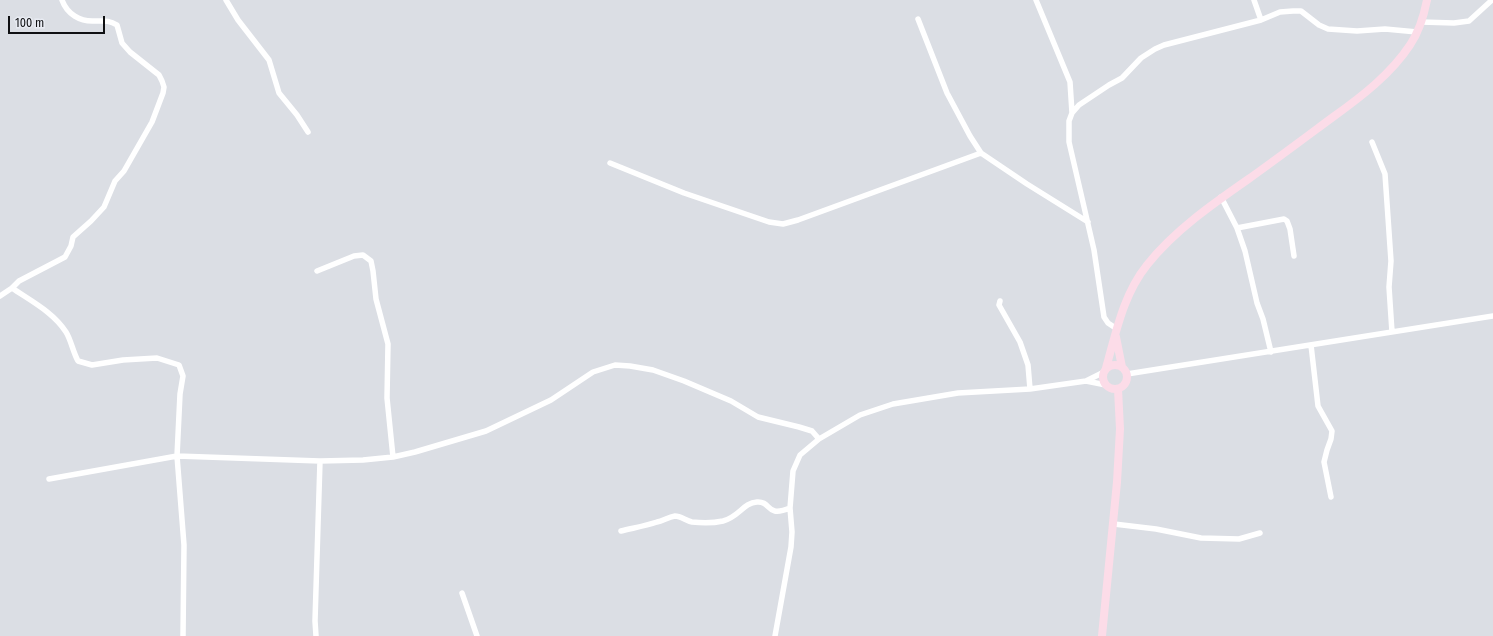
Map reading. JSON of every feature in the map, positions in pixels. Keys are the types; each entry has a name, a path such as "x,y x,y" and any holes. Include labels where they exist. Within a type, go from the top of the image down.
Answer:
{"main road":[{"path":"1116,332 1122,367 1127,374 1124,385 1118,389 1111,389 1106,385 1103,379 1105,370 1122,310 1129,294 1146,265 1164,246 1222,197 1353,102 1388,72 1410,45 1421,22 1427,0"},
{"path":"1105,370 1115,365 1122,367"},
{"path":"1102,636 1114,524 1120,429 1118,389"}],"street":[{"path":"0,296 19,281 65,257 71,246 73,237 104,207 115,181 124,171 152,122 163,93 164,87 159,75 130,52 122,43 118,34 117,26 108,20 93,22 71,15 66,9 62,0"},
{"path":"226,0 238,20 269,60 279,93 297,115 308,132"},
{"path":"1036,0 1070,82 1072,113 1069,121 1069,142 1094,250 1104,317 1116,332"},
{"path":"1254,0 1261,20"},
{"path":"1421,22 1454,24 1469,20 1492,0"},
{"path":"1072,113 1080,105 1122,78 1141,58 1155,49 1164,45 1261,20 1280,12 1301,11 1319,25 1328,29 1357,31 1385,29 1417,32"},
{"path":"918,19 947,93 981,153 1088,222"},
{"path":"1372,142 1385,174 1391,261 1389,287 1392,332"},
{"path":"610,163 714,203 769,222 783,224 798,220 981,153"},
{"path":"1222,197 1245,252 1255,296 1271,352"},
{"path":"1236,228 1284,219 1287,221 1290,229 1294,256"},
{"path":"317,271 354,256 363,255 371,261 376,299 388,344 387,398 393,457"},
{"path":"12,288 55,318 66,333 78,361 92,365 123,360 157,358 179,365 183,376 180,394 177,456 184,545 183,636"},
{"path":"1000,301 999,305 1020,342 1028,365 1030,389"},
{"path":"1127,374 1493,316"},
{"path":"1312,345 1318,406 1332,431 1332,439 1324,462 1331,497"},
{"path":"50,479 177,456 320,461 363,460 393,457 486,431 552,400 593,372 615,365 653,370 684,381 731,401 758,417 812,431 819,439"},
{"path":"1086,381 1105,370"},
{"path":"775,636 791,548 792,532 790,508 793,471 800,455 819,439 860,415 893,404 958,393 1030,389 1086,381 1106,385"},
{"path":"316,636 315,621 320,461"},
{"path":"621,532 675,516 691,522 732,519 750,503 758,502 766,504 774,511 780,512 790,508"},
{"path":"1114,524 1156,529 1201,538 1239,539 1260,533"},
{"path":"462,593 477,636"}]}
